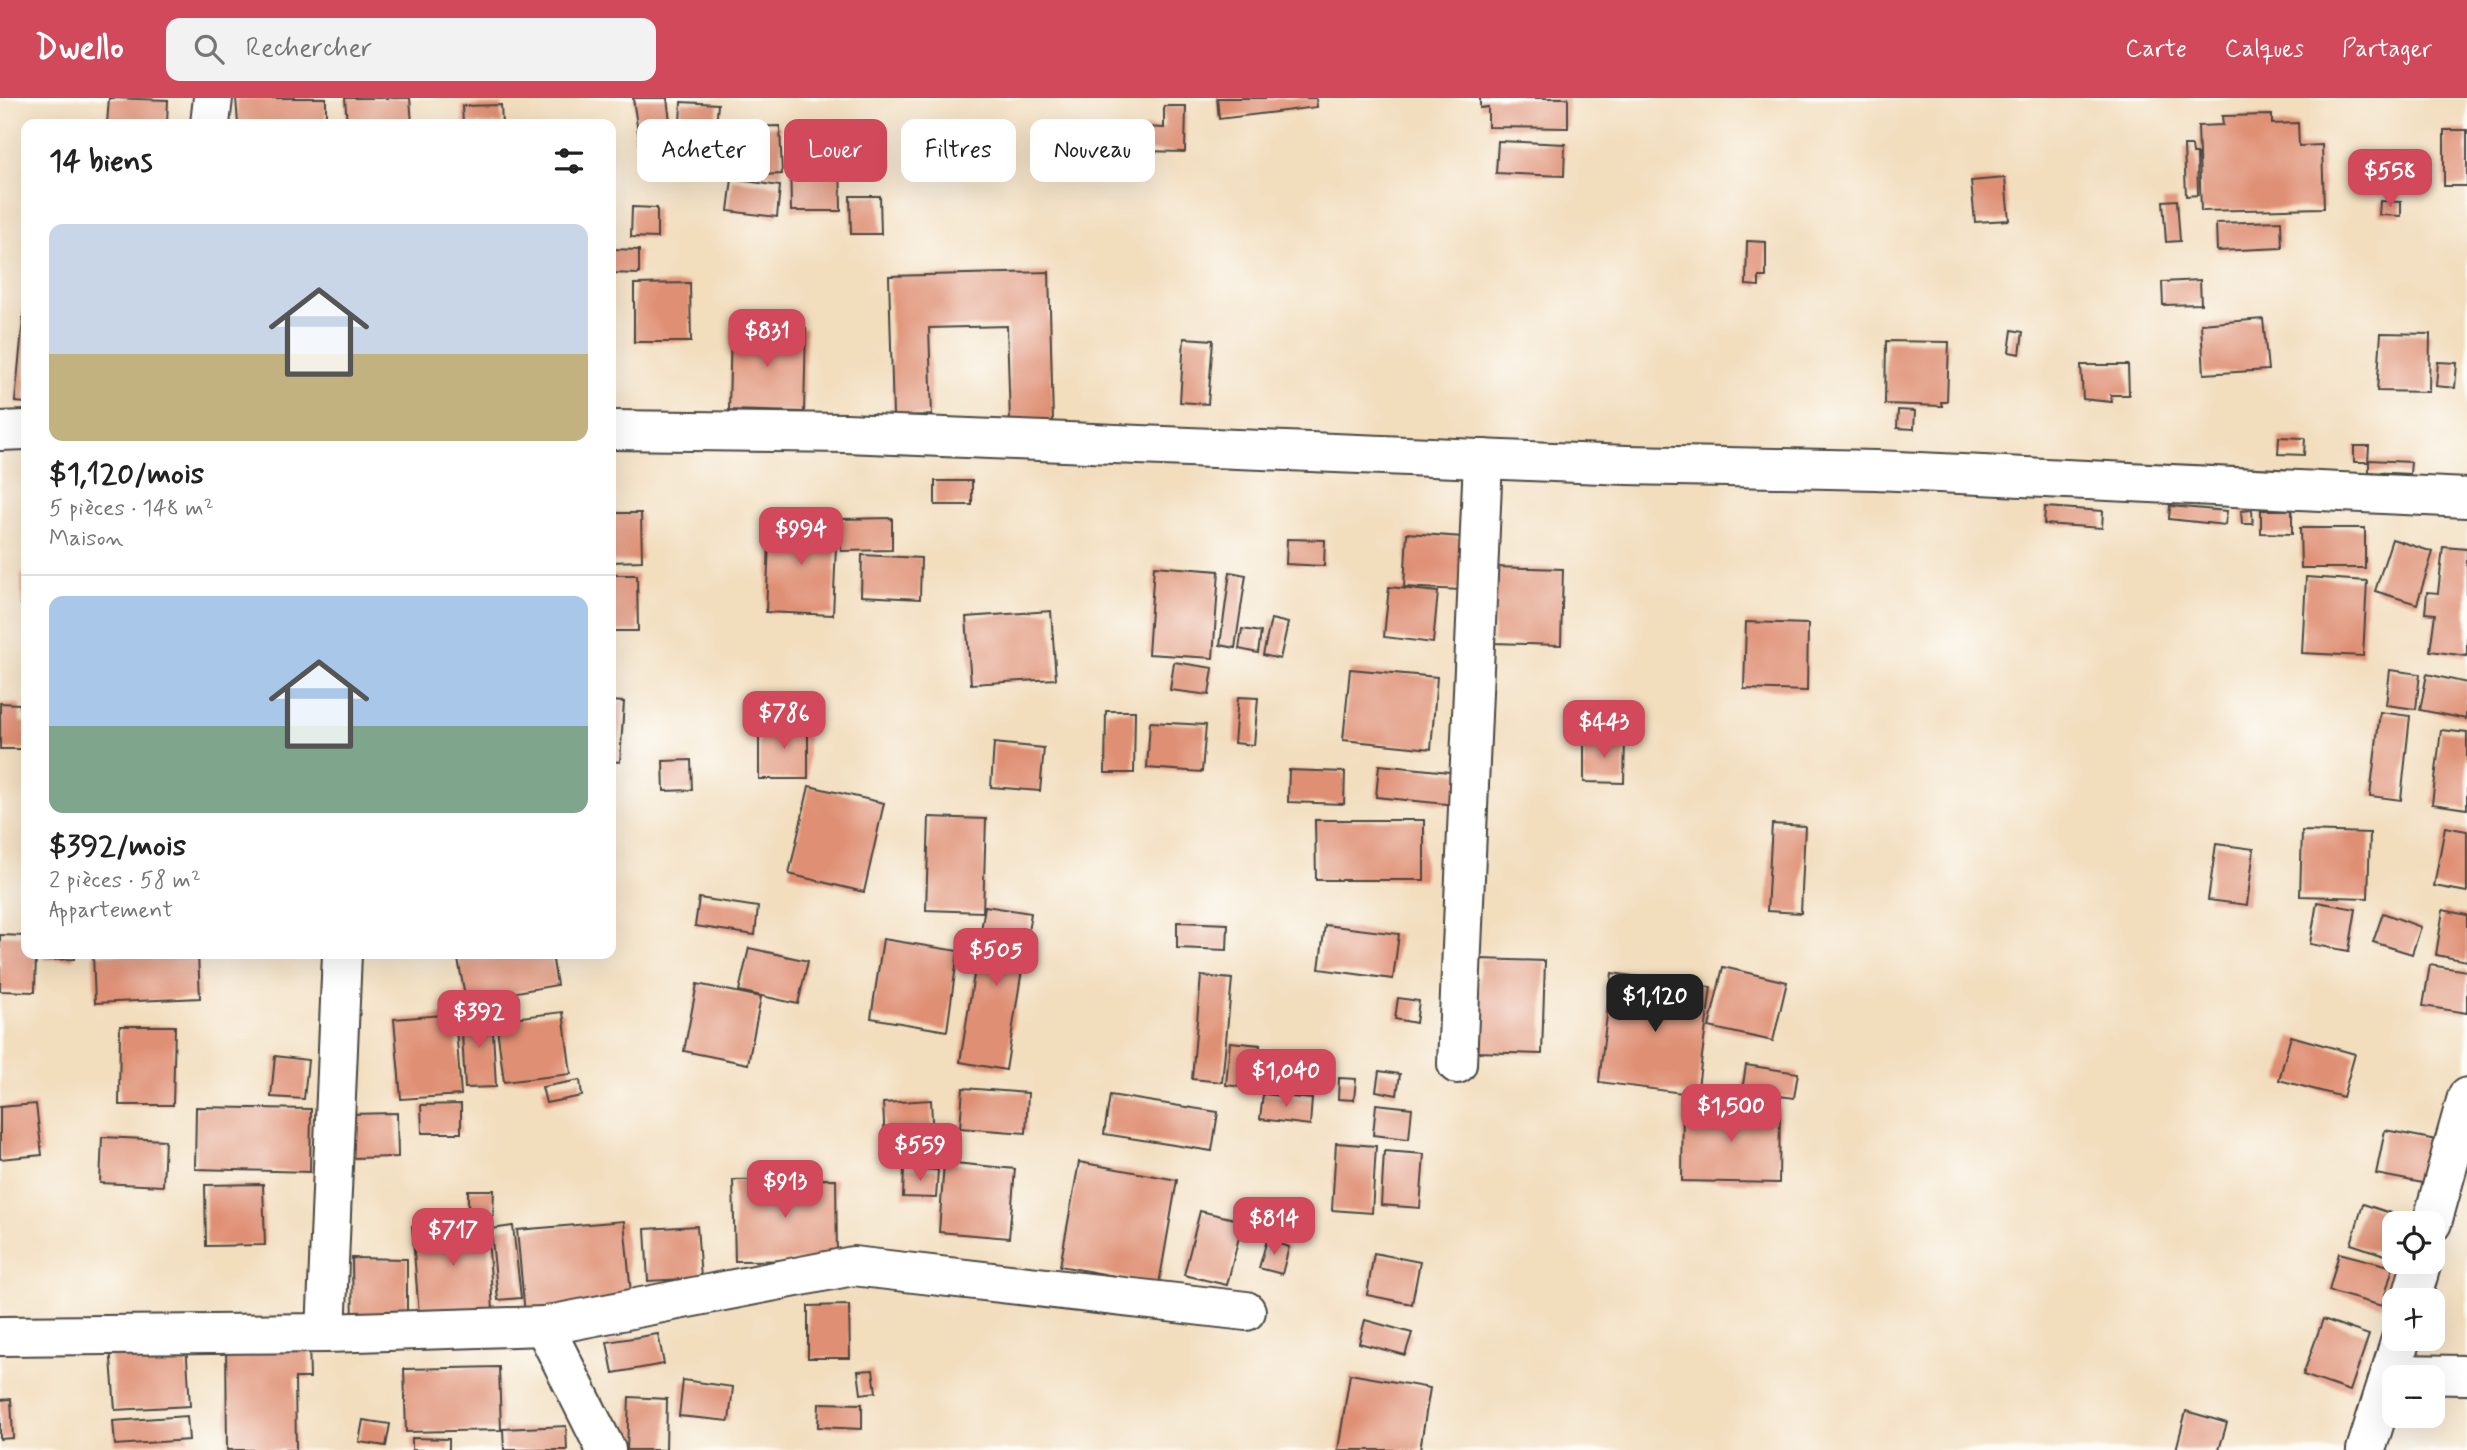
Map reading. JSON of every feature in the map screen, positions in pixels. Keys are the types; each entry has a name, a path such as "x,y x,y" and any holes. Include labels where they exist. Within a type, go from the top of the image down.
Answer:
{"street":[{"path":"210,119 213,98"},
{"path":"0,431 21,430"},
{"path":"616,430 846,433 1483,459 1876,470 2467,499"},
{"path":"1457,1065 1483,459"},
{"path":"326,1333 342,959"},
{"path":"2435,1211 2467,1097"},
{"path":"0,1336 326,1333 544,1326 853,1266 1247,1311"},
{"path":"544,1326 606,1450"},
{"path":"2366,1450 2396,1356 2467,1375"}],"building":[{"path":"109,98 168,100 167,119 107,119"},
{"path":"236,98 326,98 326,119 238,119"},
{"path":"345,98 410,98 412,119 347,119"},
{"path":"633,98 667,98 670,119 637,119 637,126"},
{"path":"1217,98 1316,98 1317,107 1219,119"},
{"path":"1480,98 1568,98 1568,128 1488,127 1488,107 1480,108"},
{"path":"681,102 718,104 717,119 680,119"},
{"path":"501,105 502,119 463,119 462,106"},
{"path":"1164,106 1186,106 1185,152 1155,151 1155,128 1164,128"},
{"path":"2272,115 2272,124 2298,123 2299,146 2322,145 2324,208 2201,211 2198,126 2223,125 2222,116"},
{"path":"770,126 780,126 782,174 770,175"},
{"path":"2444,130 2467,130 2467,186 2444,186"},
{"path":"1498,141 1565,144 1564,176 1496,173"},
{"path":"2184,146 2192,146 2193,154 2197,154 2198,195 2186,196"},
{"path":"2005,178 2009,220 1975,222 1971,181"},
{"path":"732,182 780,186 777,217 728,211"},
{"path":"791,182 841,182 841,211 791,211"},
{"path":"850,196 880,196 881,234 851,234"},
{"path":"2177,200 2180,241 2166,242 2163,201"},
{"path":"2380,201 2401,202 2401,216 2379,215"},
{"path":"632,207 657,208 657,238 631,237"},
{"path":"2281,221 2282,248 2217,251 2216,223"},
{"path":"1747,241 1766,242 1766,277 1759,277 1759,286 1746,285"},
{"path":"616,249 639,250 639,274 616,273"},
{"path":"1049,272 1053,421 1010,422 1007,326 929,328 932,415 893,416 889,276"},
{"path":"2200,280 2201,304 2163,305 2162,282"},
{"path":"690,283 691,342 634,342 634,284"},
{"path":"2263,319 2268,370 2204,374 2201,324"},
{"path":"731,325 806,328 804,412 729,410"},
{"path":"2012,330 2023,332 2020,354 2009,352"},
{"path":"2381,333 2430,334 2429,392 2377,391"},
{"path":"1184,338 1213,340 1208,404 1180,402"},
{"path":"21,340 21,403 15,402"},
{"path":"1886,341 1949,342 1947,402 1941,402 1942,406 1885,404"},
{"path":"2438,362 2457,363 2455,388 2436,386"},
{"path":"2081,365 2128,365 2129,395 2111,395 2112,402 2083,399"},
{"path":"1898,410 1915,411 1914,429 1897,428"},
{"path":"2279,437 2305,438 2304,455 2278,454"},
{"path":"2354,446 2369,446 2368,462 2354,462"},
{"path":"2369,460 2411,462 2410,474 2369,472"},
{"path":"935,481 972,481 972,505 935,505"},
{"path":"2170,506 2227,511 2225,525 2169,519"},
{"path":"2045,507 2103,511 2102,528 2044,524"},
{"path":"2252,510 2253,524 2242,524 2241,511"},
{"path":"2261,510 2292,510 2292,534 2261,533"},
{"path":"616,513 641,513 642,561 616,562"},
{"path":"892,518 892,550 841,551 840,519"},
{"path":"770,519 837,523 833,615 766,612"},
{"path":"2300,528 2365,528 2365,568 2301,568"},
{"path":"1407,533 1463,537 1460,590 1404,587"},
{"path":"1287,539 1325,540 1324,566 1286,564"},
{"path":"2392,539 2433,552 2417,604 2375,591"},
{"path":"2443,547 2467,549 2467,656 2430,651 2435,614 2425,613 2427,592 2438,593"},
{"path":"862,555 921,558 920,599 861,596"},
{"path":"1154,566 1219,571 1213,658 1148,654"},
{"path":"1495,567 1563,569 1561,645 1493,643"},
{"path":"1230,572 1246,575 1235,648 1220,645"},
{"path":"616,575 637,575 638,631 616,631"},
{"path":"2306,577 2367,581 2363,656 2302,653"},
{"path":"1389,587 1438,592 1433,643 1384,637"},
{"path":"1051,611 1056,679 971,684 966,617"},
{"path":"1271,619 1288,623 1280,659 1263,655"},
{"path":"1746,622 1808,624 1807,691 1744,689"},
{"path":"1242,629 1261,632 1258,653 1239,649"},
{"path":"1174,662 1213,668 1209,695 1170,690"},
{"path":"1350,669 1437,677 1431,749 1343,740"},
{"path":"2390,670 2420,674 2416,709 2386,705"},
{"path":"2427,674 2467,683 2466,719 2420,710"},
{"path":"1238,697 1258,698 1254,745 1234,743"},
{"path":"616,701 624,702 620,762 616,762"},
{"path":"0,703 20,704 21,749 0,749"},
{"path":"1106,711 1135,711 1134,773 1105,773"},
{"path":"2380,712 2410,716 2401,800 2370,796"},
{"path":"1150,722 1206,725 1202,772 1147,768"},
{"path":"759,723 808,723 808,779 759,779"},
{"path":"2441,730 2467,733 2467,809 2432,804"},
{"path":"1584,737 1625,737 1624,783 1584,782"},
{"path":"994,743 1044,748 1040,791 991,787"},
{"path":"691,760 692,790 664,791 663,761"},
{"path":"1379,765 1459,773 1456,805 1376,797"},
{"path":"1289,770 1345,772 1344,804 1288,802"},
{"path":"809,786 884,803 864,892 789,874"},
{"path":"929,817 986,819 983,912 926,910"},
{"path":"1315,820 1424,820 1424,880 1316,880"},
{"path":"1772,824 1805,826 1801,913 1767,911"},
{"path":"2445,827 2467,831 2467,892 2434,886"},
{"path":"2302,831 2370,833 2368,898 2300,896"},
{"path":"2216,844 2254,849 2247,905 2208,900"},
{"path":"699,898 758,907 755,935 695,926"},
{"path":"2317,902 2356,909 2349,951 2310,944"},
{"path":"985,906 1031,913 1006,1070 960,1062"},
{"path":"2443,910 2467,915 2467,961 2436,955"},
{"path":"2383,913 2421,927 2412,954 2373,942"},
{"path":"1177,922 1228,924 1227,950 1177,948"},
{"path":"1325,925 1399,934 1393,979 1319,969"},
{"path":"0,935 21,936 21,959 36,959 35,992 0,991"},
{"path":"883,939 958,951 947,1031 871,1018"},
{"path":"749,948 808,961 798,1004 739,991"},
{"path":"93,959 198,959 200,998 95,1003"},
{"path":"458,959 553,959 557,985 466,1001"},
{"path":"1480,959 1545,961 1542,1054 1477,1052"},
{"path":"2430,965 2467,971 2467,1013 2423,1006"},
{"path":"1723,967 1787,982 1773,1041 1709,1027"},
{"path":"1612,973 1711,987 1697,1095 1599,1082"},
{"path":"1201,976 1232,979 1222,1082 1192,1079"},
{"path":"697,984 761,997 748,1064 684,1051"},
{"path":"1398,998 1419,1001 1416,1023 1395,1019"},
{"path":"563,1012 571,1074 504,1082 496,1020"},
{"path":"492,1013 496,1087 465,1088 461,1014"},
{"path":"455,1014 461,1095 401,1099 394,1019"},
{"path":"120,1026 175,1026 173,1105 119,1105"},
{"path":"2291,1036 2355,1054 2343,1097 2279,1080"},
{"path":"1230,1042 1260,1045 1255,1089 1226,1085"},
{"path":"1271,1049 1324,1056 1320,1090 1266,1082"},
{"path":"275,1056 308,1060 304,1099 271,1097"},
{"path":"1746,1065 1798,1073 1794,1098 1742,1091"},
{"path":"1379,1071 1400,1074 1397,1095 1376,1091"},
{"path":"1339,1078 1356,1079 1354,1100 1338,1099"},
{"path":"580,1080 582,1096 546,1103 542,1087"},
{"path":"963,1088 1028,1093 1026,1133 960,1128"},
{"path":"1263,1094 1312,1099 1310,1125 1260,1119"},
{"path":"1110,1095 1218,1112 1212,1151 1104,1134"},
{"path":"931,1100 933,1140 885,1143 883,1103"},
{"path":"36,1104 42,1155 0,1159 0,1107"},
{"path":"461,1104 461,1133 422,1133 421,1105"},
{"path":"1376,1104 1412,1108 1409,1139 1373,1135"},
{"path":"1683,1104 1780,1107 1779,1183 1682,1181"},
{"path":"196,1107 311,1109 310,1172 195,1169"},
{"path":"397,1113 398,1157 349,1158 348,1114"},
{"path":"2385,1130 2437,1140 2428,1184 2376,1174"},
{"path":"102,1137 165,1140 163,1186 100,1183"},
{"path":"1336,1143 1376,1146 1372,1213 1332,1210"},
{"path":"1384,1151 1424,1154 1420,1208 1381,1205"},
{"path":"944,1162 1015,1169 1009,1238 939,1232"},
{"path":"1079,1162 1177,1180 1159,1284 1060,1266"},
{"path":"904,1168 938,1170 936,1198 903,1197"},
{"path":"836,1179 837,1260 735,1261 733,1180"},
{"path":"263,1184 265,1245 206,1246 205,1185"},
{"path":"468,1190 494,1190 493,1217 468,1217"},
{"path":"2363,1204 2384,1211 2382,1211 2382,1254 2351,1244"},
{"path":"1200,1211 1243,1221 1227,1285 1184,1275"},
{"path":"487,1221 493,1310 419,1315 412,1226"},
{"path":"624,1221 632,1304 525,1314 517,1230"},
{"path":"513,1226 521,1298 498,1300 491,1229"},
{"path":"697,1226 701,1278 648,1281 645,1229"},
{"path":"1267,1240 1289,1247 1282,1274 1259,1268"},
{"path":"1374,1253 1420,1262 1412,1304 1367,1295"},
{"path":"2339,1253 2382,1264 2382,1274 2391,1274 2387,1288 2382,1288 2382,1306 2329,1291"},
{"path":"352,1258 407,1259 407,1331 353,1330"},
{"path":"849,1305 850,1358 808,1358 808,1306"},
{"path":"2323,1319 2369,1335 2350,1391 2303,1375"},
{"path":"1365,1320 1412,1333 1405,1355 1359,1343"},
{"path":"658,1334 664,1364 613,1373 607,1342"},
{"path":"226,1340 309,1340 310,1378 295,1378 296,1450 227,1450"},
{"path":"186,1342 190,1406 115,1410 110,1346"},
{"path":"499,1367 501,1430 406,1432 404,1369"},
{"path":"873,1370 876,1392 861,1394 858,1371"},
{"path":"1350,1374 1430,1388 1420,1450 1338,1450"},
{"path":"683,1380 733,1387 729,1421 679,1416"},
{"path":"629,1397 667,1399 666,1450 627,1450"},
{"path":"11,1399 13,1438 0,1439 0,1400"},
{"path":"819,1403 862,1404 862,1429 818,1427"},
{"path":"2186,1411 2227,1423 2219,1450 2176,1450"},
{"path":"187,1416 189,1440 115,1445 113,1421"},
{"path":"363,1420 390,1424 386,1446 359,1442"},
{"path":"566,1426 567,1450 504,1450 503,1429"},
{"path":"412,1438 449,1439 449,1450 412,1450"}]}
